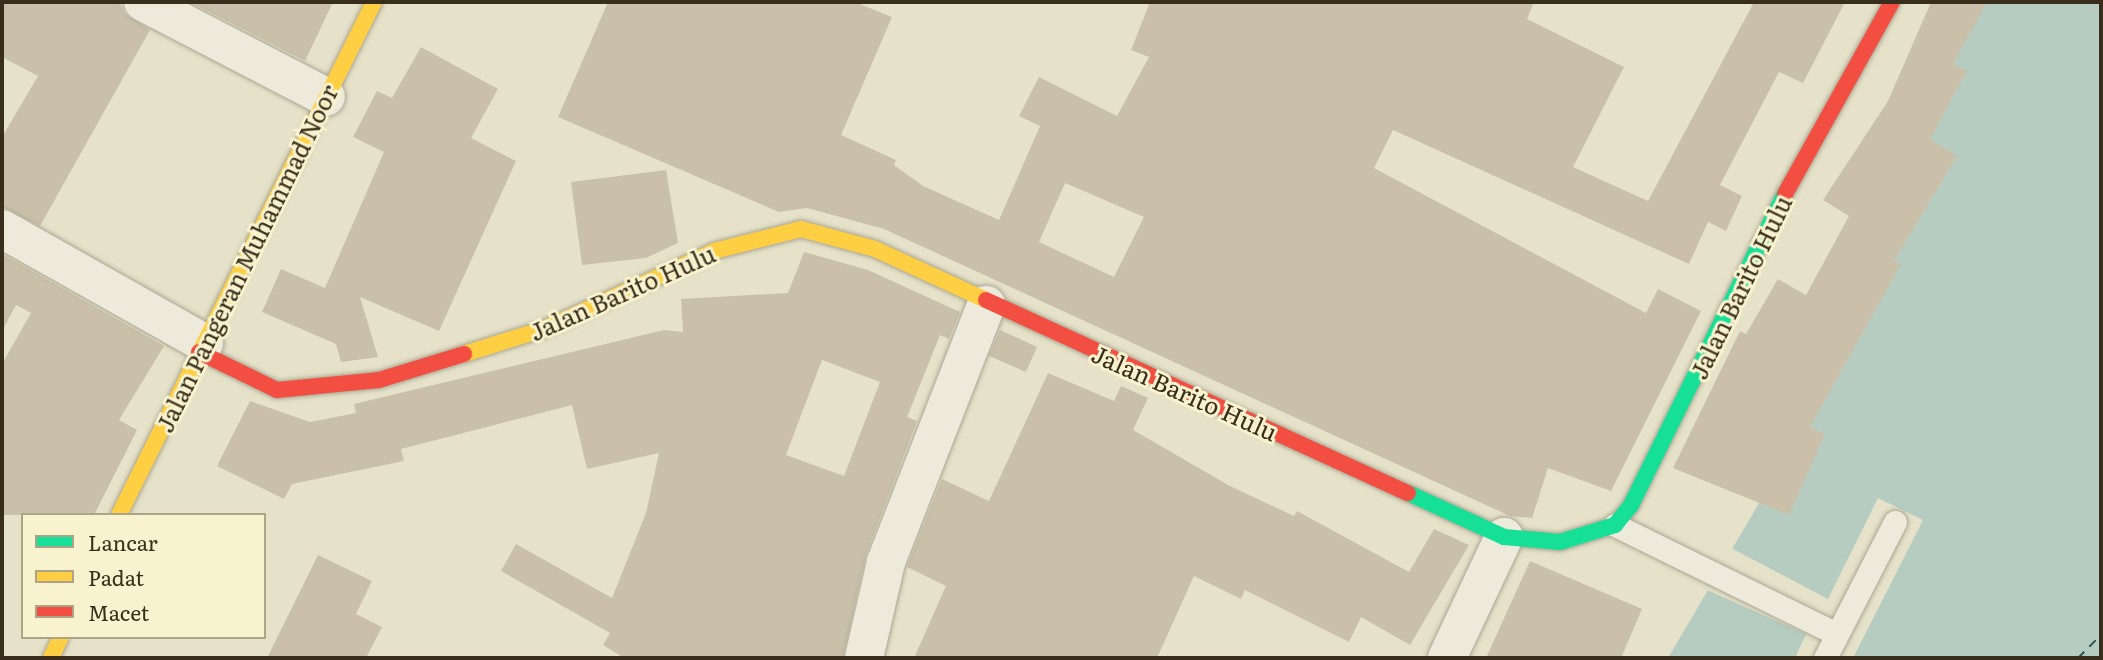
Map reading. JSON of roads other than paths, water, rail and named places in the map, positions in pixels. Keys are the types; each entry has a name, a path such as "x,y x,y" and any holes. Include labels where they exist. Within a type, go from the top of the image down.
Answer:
{"street":[{"path":"143,2 326,97"},
{"name":"Jalan Pangeran Muhammad Noor","path":"120,513 374,2"},
{"name":"Jalan Barito Hulu","path":"202,347 278,390 379,380 544,329 714,251 801,229 876,249 986,305 1194,392 1504,537 1560,542 1615,524 1657,457 1763,234 1892,2"},
{"path":"2,229 202,347"},
{"path":"864,658 886,562 986,305"},
{"path":"1447,658 1504,537"},
{"path":"51,658 60,639"}],"lane":[{"path":"1825,658 1895,522"},
{"path":"1615,524 1837,634"}]}
